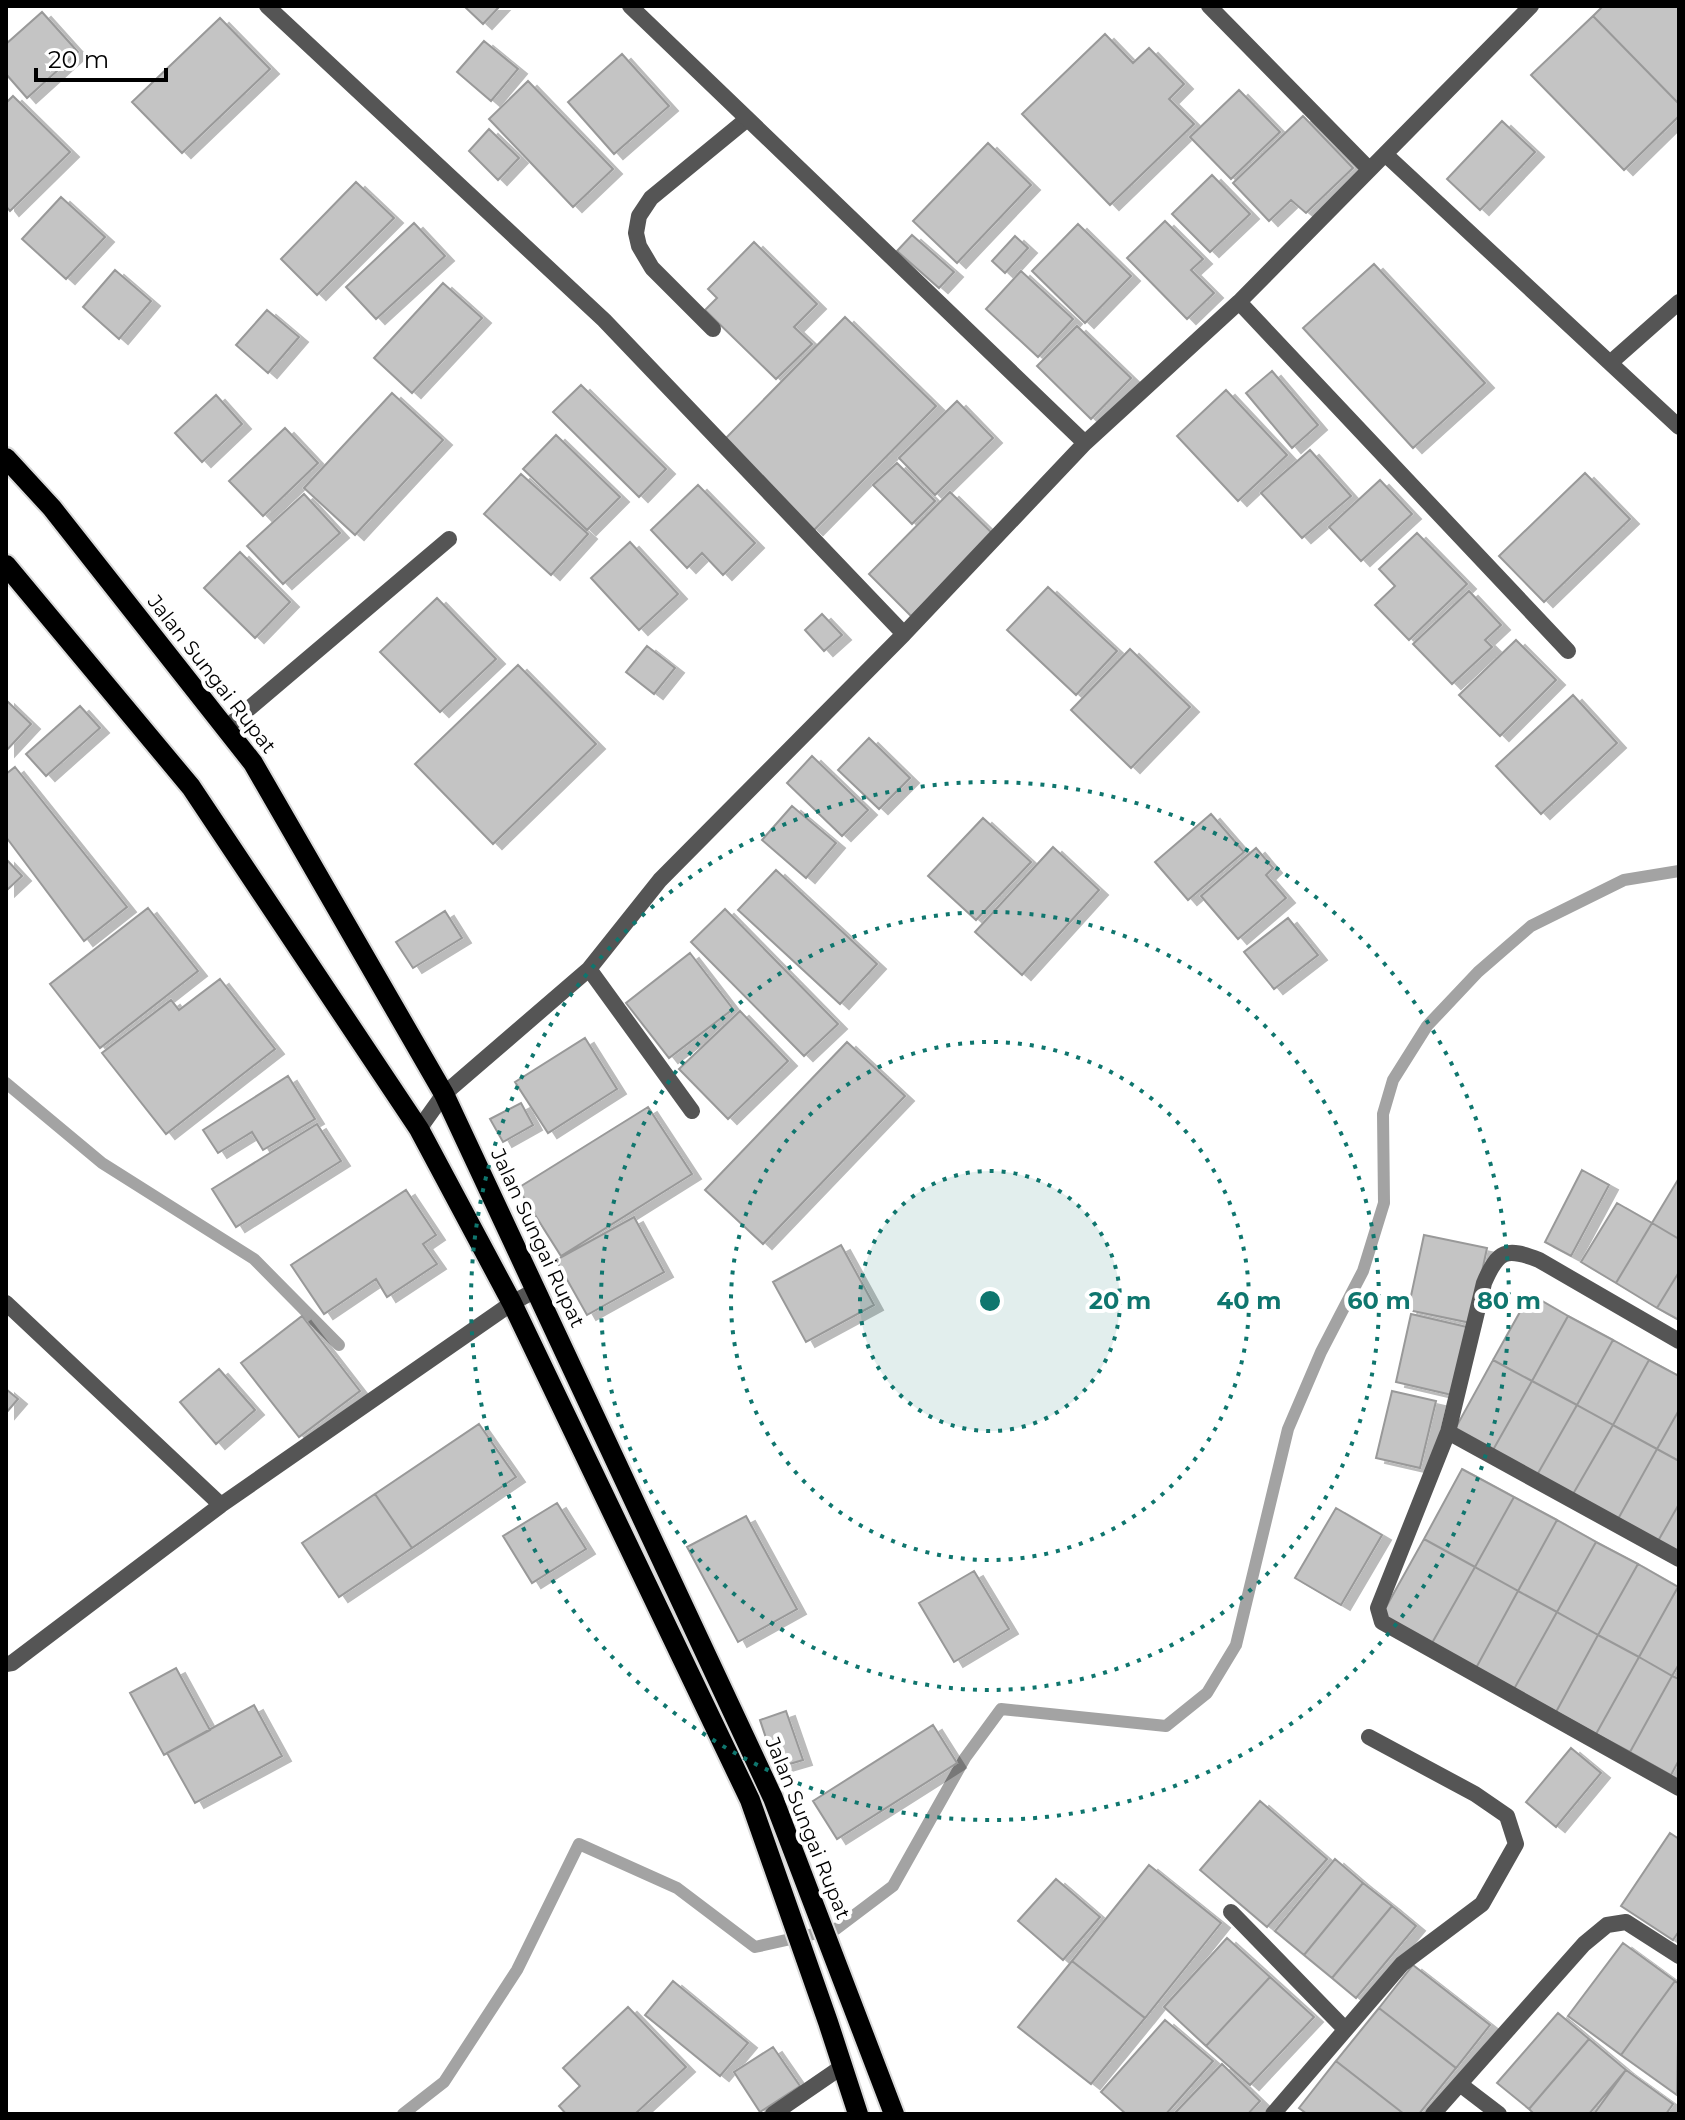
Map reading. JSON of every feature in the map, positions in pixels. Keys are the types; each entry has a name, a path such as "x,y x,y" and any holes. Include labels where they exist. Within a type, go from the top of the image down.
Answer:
{"main road":[{"name":"Jalan Sungai Rupat","path":"6,458 52,508 253,763 444,1094 773,1798 894,2114"},
{"path":"6,565 191,787 419,1129 512,1303 750,1800 858,2114"}],"street":[{"path":"267,6 604,320 904,634"},
{"path":"630,6 1085,443"},
{"path":"1209,6 1369,169"},
{"path":"419,1129 444,1094 589,969 660,880 904,634 1085,443 1239,302 1531,6"},
{"path":"713,329 652,268 639,246 636,233 639,216 651,198 746,120"},
{"path":"1385,154 1679,427"},
{"path":"1239,302 1568,651"},
{"path":"1610,363 1679,302"},
{"path":"226,728 449,539"},
{"path":"589,969 692,1111"},
{"path":"1679,1341 1539,1260 1517,1252 1505,1253 1493,1262 1484,1283 1448,1432 1378,1608 1382,1622 1679,1788"},
{"path":"6,1664 221,1505 512,1303 536,1290"},
{"path":"6,1303 221,1505"},
{"path":"1448,1432 1679,1559"},
{"path":"1273,2114 1402,1964 1482,1904 1516,1844 1507,1816 1475,1794 1369,1737"},
{"path":"1231,1912 1345,2029"},
{"path":"1433,2114 1584,1944 1607,1925 1626,1922 1679,1956"},
{"path":"773,2114 843,2066"},
{"path":"1461,2085 1499,2114"}],"building":[{"path":"464,6 500,6 483,24"},
{"path":"1603,6 1679,6 1679,104 1593,16"},
{"path":"42,12 78,52 27,98 6,74 6,44"},
{"path":"1593,16 1679,104 1679,116 1624,170 1531,75"},
{"path":"220,18 270,69 182,153 132,102"},
{"path":"1105,34 1133,63 1149,48 1184,84 1169,99 1194,124 1110,205 1022,114"},
{"path":"484,41 518,69 491,101 457,72"},
{"path":"622,54 669,106 614,154 568,102"},
{"path":"528,81 613,169 573,207 489,119"},
{"path":"1239,90 1280,132 1231,179 1190,137"},
{"path":"13,96 70,152 10,211 6,206 6,103"},
{"path":"1303,116 1353,168 1306,213 1291,200 1269,221 1233,183"},
{"path":"1502,121 1535,152 1480,210 1447,179"},
{"path":"489,129 519,158 498,180 469,151"},
{"path":"988,143 1031,185 957,263 913,221"},
{"path":"1212,175 1250,214 1210,252 1172,214"},
{"path":"356,182 394,218 317,295 281,259"},
{"path":"61,197 105,237 66,279 22,239"},
{"path":"1165,221 1203,259 1191,270 1214,293 1187,319 1127,258"},
{"path":"414,223 445,256 376,319 346,287"},
{"path":"1078,224 1131,276 1085,323 1032,271"},
{"path":"912,235 954,272 939,288 897,251"},
{"path":"1015,236 1028,248 1005,273 992,261"},
{"path":"754,242 817,304 794,327 812,344 776,379 705,310 717,298 708,289"},
{"path":"1374,264 1485,383 1413,448 1303,328"},
{"path":"115,270 151,301 119,339 83,307"},
{"path":"1021,271 1073,319 1038,357 986,309"},
{"path":"443,283 482,318 412,393 374,358"},
{"path":"267,310 299,337 268,373 236,345"},
{"path":"845,317 936,406 814,530 723,441"},
{"path":"1077,326 1131,378 1091,419 1037,366"},
{"path":"1272,371 1318,425 1292,448 1246,393"},
{"path":"581,385 666,469 639,497 553,412"},
{"path":"1226,390 1287,455 1238,501 1177,436"},
{"path":"392,393 443,440 355,535 304,488"},
{"path":"216,395 242,424 202,462 175,433"},
{"path":"957,401 993,438 935,495 899,458"},
{"path":"285,428 318,463 263,516 229,481"},
{"path":"556,435 620,497 587,530 523,469"},
{"path":"1310,450 1351,496 1302,538 1261,493"},
{"path":"897,463 935,501 912,524 873,485"},
{"path":"1585,473 1630,519 1544,602 1499,556"},
{"path":"521,474 588,534 551,575 484,514"},
{"path":"1380,480 1412,514 1361,561 1329,527"},
{"path":"698,485 755,543 723,575 702,553 687,568 651,530"},
{"path":"950,492 993,534 911,616 869,574"},
{"path":"304,494 340,533 283,584 247,546"},
{"path":"1417,533 1467,584 1409,640 1375,605 1395,586 1379,569"},
{"path":"630,542 678,594 639,630 591,578"},
{"path":"240,552 290,602 255,638 204,588"},
{"path":"1048,587 1117,651 1076,695 1007,630"},
{"path":"1469,591 1501,625 1485,640 1492,647 1452,684 1413,644"},
{"path":"437,598 496,659 440,712 380,652"},
{"path":"822,614 842,635 824,651 805,630"},
{"path":"1516,640 1556,680 1500,736 1459,695"},
{"path":"647,646 675,668 654,694 626,672"},
{"path":"1130,649 1190,707 1131,768 1071,710"},
{"path":"518,665 596,744 493,844 415,764"},
{"path":"1573,695 1617,743 1541,814 1496,766"},
{"path":"6,700 31,724 6,751"},
{"path":"80,706 100,728 46,776 26,754"},
{"path":"869,738 910,778 879,809 838,770"},
{"path":"812,756 868,810 842,836 787,783"},
{"path":"15,767 127,907 84,941 6,837 6,774"},
{"path":"792,806 836,843 806,878 762,840"},
{"path":"1211,814 1244,852 1188,900 1155,862"},
{"path":"983,818 1031,862 976,920 928,876"},
{"path":"1053,847 1099,890 1022,975 975,932"},
{"path":"1256,848 1273,868 1266,875 1286,898 1238,939 1201,896"},
{"path":"6,859 22,876 6,891"},
{"path":"776,870 877,964 840,1004 738,910"},
{"path":"148,908 198,971 100,1048 50,984"},
{"path":"725,909 838,1024 804,1056 691,942"},
{"path":"445,911 462,938 413,968 396,942"},
{"path":"1288,918 1318,955 1274,989 1244,952"},
{"path":"690,953 733,1009 669,1058 626,1003"},
{"path":"220,979 275,1049 166,1134 102,1053 171,1000 179,1010"},
{"path":"740,1011 788,1061 728,1119 679,1069"},
{"path":"585,1038 617,1089 548,1133 515,1082"},
{"path":"847,1042 905,1096 763,1244 705,1190"},
{"path":"288,1076 315,1119 263,1150 252,1132 218,1153 203,1130"},
{"path":"521,1103 533,1125 503,1142 490,1119"},
{"path":"648,1107 692,1174 561,1256 518,1188"},
{"path":"317,1124 341,1161 236,1227 212,1189"},
{"path":"1582,1170 1609,1185 1571,1256 1545,1242"},
{"path":"1679,1178 1679,1239 1652,1223"},
{"path":"406,1190 436,1235 423,1244 437,1264 387,1297 376,1279 324,1314 291,1265"},
{"path":"1617,1203 1652,1223 1616,1283 1581,1262"},
{"path":"634,1217 664,1272 587,1315 556,1260"},
{"path":"1652,1223 1679,1239 1679,1272 1657,1308 1616,1283"},
{"path":"1424,1235 1487,1248 1471,1323 1408,1310"},
{"path":"841,1245 874,1305 806,1342 773,1282"},
{"path":"1679,1272 1679,1320 1657,1308"},
{"path":"1530,1294 1568,1316 1532,1381 1493,1360"},
{"path":"1411,1314 1467,1327 1452,1395 1396,1382"},
{"path":"302,1316 360,1391 299,1437 241,1363"},
{"path":"1568,1316 1613,1340 1577,1405 1532,1381"},
{"path":"1613,1340 1649,1360 1613,1425 1577,1405"},
{"path":"1493,1360 1532,1381 1493,1450 1455,1429"},
{"path":"1649,1360 1679,1376 1679,1410 1657,1449 1613,1425"},
{"path":"219,1369 255,1410 216,1444 180,1402"},
{"path":"1532,1381 1577,1405 1537,1475 1493,1450"},
{"path":"6,1389 18,1399 6,1413"},
{"path":"1392,1391 1436,1401 1420,1468 1376,1458"},
{"path":"1577,1405 1613,1425 1573,1494 1537,1475"},
{"path":"1679,1410 1679,1461 1657,1449"},
{"path":"479,1424 516,1477 412,1548 375,1494"},
{"path":"1613,1425 1657,1449 1618,1519 1573,1494"},
{"path":"1657,1449 1679,1461 1679,1504 1658,1541 1618,1519"},
{"path":"1462,1469 1514,1497 1475,1567 1424,1539"},
{"path":"375,1494 412,1548 339,1597 302,1543"},
{"path":"1514,1497 1557,1520 1518,1591 1475,1567"},
{"path":"557,1503 586,1549 532,1583 503,1536"},
{"path":"1679,1504 1679,1553 1658,1541"},
{"path":"1336,1508 1382,1535 1341,1605 1295,1578"},
{"path":"746,1516 797,1609 738,1642 687,1547"},
{"path":"1557,1520 1596,1542 1557,1612 1518,1591"},
{"path":"1424,1539 1475,1567 1432,1643 1381,1616"},
{"path":"1596,1542 1638,1564 1598,1635 1557,1612"},
{"path":"1638,1564 1678,1587 1639,1657 1598,1635"},
{"path":"1475,1567 1518,1591 1476,1668 1432,1643"},
{"path":"974,1571 1009,1629 954,1662 919,1603"},
{"path":"1678,1587 1679,1664 1672,1676 1639,1657"},
{"path":"1518,1591 1557,1612 1514,1689 1476,1668"},
{"path":"1557,1612 1598,1635 1556,1712 1514,1689"},
{"path":"1598,1635 1639,1657 1596,1734 1556,1712"},
{"path":"1639,1657 1672,1676 1630,1752 1596,1734"},
{"path":"176,1668 210,1730 164,1755 130,1693"},
{"path":"1672,1676 1679,1679 1679,1760 1671,1775 1630,1752"},
{"path":"254,1705 282,1756 195,1803 167,1753"},
{"path":"786,1711 803,1760 776,1768 760,1720"},
{"path":"933,1725 957,1763 837,1839 813,1801"},
{"path":"1571,1748 1601,1773 1556,1827 1526,1802"},
{"path":"1260,1801 1327,1859 1267,1927 1200,1870"},
{"path":"1670,1833 1679,1839 1679,1931 1673,1940 1621,1906"},
{"path":"1335,1859 1363,1883 1304,1955 1275,1931"},
{"path":"1149,1865 1221,1923 1145,2018 1072,1961"},
{"path":"1056,1879 1100,1917 1063,1960 1018,1921"},
{"path":"1363,1883 1392,1906 1332,1978 1304,1955"},
{"path":"1392,1906 1416,1926 1356,1998 1332,1978"},
{"path":"1227,1938 1270,1977 1206,2046 1164,2007"},
{"path":"1623,1943 1675,1981 1621,2055 1568,2016"},
{"path":"1072,1961 1145,2018 1091,2084 1018,2027"},
{"path":"1413,1965 1490,2025 1456,2068 1379,2008"},
{"path":"1270,1977 1314,2017 1250,2085 1206,2046"},
{"path":"673,1981 748,2043 720,2076 645,2015"},
{"path":"1675,1981 1679,1984 1677,2095 1621,2055"},
{"path":"628,2007 686,2067 635,2114 566,2114 559,2106 580,2086 563,2068"},
{"path":"1379,2008 1456,2068 1419,2114 1404,2114 1336,2061"},
{"path":"1558,2013 1589,2039 1529,2109 1497,2083"},
{"path":"1165,2020 1213,2061 1166,2114 1126,2114 1101,2092"},
{"path":"1589,2039 1626,2070 1589,2114 1534,2114 1529,2109"},
{"path":"773,2047 800,2086 760,2112 734,2072"},
{"path":"1336,2061 1404,2114 1307,2114 1299,2108"},
{"path":"1222,2064 1260,2101 1248,2114 1174,2114"},
{"path":"1626,2070 1673,2104 1666,2114 1594,2114"}],"waterway":[{"path":"403,2114 444,2082 517,1970 579,1844 677,1888 755,1947 836,1929 893,1886 965,1758 1001,1709 1166,1726 1207,1693 1236,1645 1288,1429 1321,1352 1363,1271 1384,1203 1383,1114 1393,1080 1427,1026 1478,972 1531,926 1624,880 1679,871"},
{"path":"6,1083 102,1163 254,1259 339,1345"}]}
